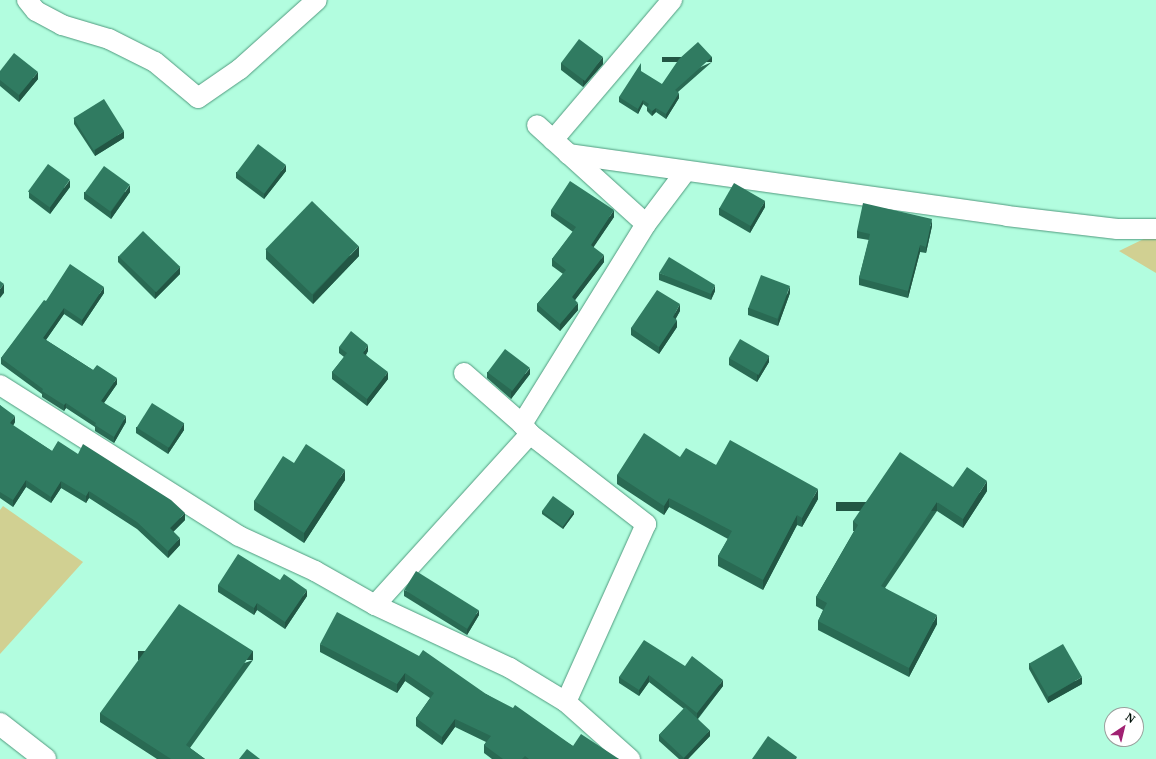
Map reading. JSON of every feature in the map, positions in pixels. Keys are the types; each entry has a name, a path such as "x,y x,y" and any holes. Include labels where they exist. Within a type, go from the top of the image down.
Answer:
{"main road":[{"path":"0,724 46,759"}],"street":[{"path":"27,0 36,11 62,25 109,39 155,62 198,98 240,69 317,0"},
{"path":"553,140 672,0"},
{"path":"537,125 646,224"},
{"path":"568,154 1007,216 1117,229 1156,228"},
{"path":"375,605 526,429 646,224 686,171"},
{"path":"464,373 526,429 646,524 566,702"},
{"path":"0,385 239,536 315,570 375,605 510,668 566,702 630,759"}],"shaded area":[{"path":"1156,233 1156,273 1119,251"},
{"path":"3,506 83,562 0,654 0,510"}],"building":[{"path":"579,39 603,57 585,81 561,63"},
{"path":"698,42 712,57 675,90 679,93 666,114 656,108 652,111 647,107 649,104 643,100 638,109 619,97 641,63 641,71 662,84 679,59"},
{"path":"14,53 38,72 19,95 0,80 0,71"},
{"path":"104,99 124,131 94,150 73,118"},
{"path":"258,144 286,165 264,194 236,173"},
{"path":"48,164 70,180 50,207 28,192"},
{"path":"104,166 130,185 110,212 85,193"},
{"path":"570,181 614,210 591,245 604,255 572,297 578,303 560,324 537,304 566,270 552,259 576,227 551,210"},
{"path":"734,183 765,201 751,226 720,208"},
{"path":"312,201 359,246 312,294 265,249"},
{"path":"863,203 932,219 926,247 920,245 908,291 859,278 870,234 857,231"},
{"path":"143,231 180,267 156,292 119,256"},
{"path":"669,257 715,285 711,294 659,273"},
{"path":"70,264 104,287 82,320 64,308 43,338 93,370 97,365 117,378 101,401 126,416 114,437 66,403 64,405 42,391 43,389 1,358 44,300 46,301"},
{"path":"761,275 790,286 777,319 748,308"},
{"path":"0,281 4,284 0,289"},
{"path":"657,290 680,304 673,317 677,320 659,347 631,328"},
{"path":"351,331 368,345 363,353 388,372 367,399 332,372 347,353 339,347"},
{"path":"740,339 769,356 758,375 729,358"},
{"path":"505,349 530,368 512,391 488,372"},
{"path":"152,403 184,423 169,448 137,428"},
{"path":"0,405 15,416 10,423 52,451 58,441 78,454 83,444 171,500 185,513 170,528 180,538 168,551 137,522 89,491 86,496 61,481 51,497 26,480 13,500 0,492"},
{"path":"644,433 680,457 686,448 716,465 730,440 818,489 802,518 797,515 763,580 718,556 732,531 669,498 664,506 617,475"},
{"path":"306,444 345,470 304,533 254,501 283,456 294,463"},
{"path":"900,452 953,487 967,467 987,481 963,519 937,502 881,586 937,615 909,668 818,621 827,603 816,597 858,525 853,521"},
{"path":"553,496 574,511 563,527 542,511"},
{"path":"238,554 280,580 284,574 307,590 285,622 257,603 254,608 218,585"},
{"path":"416,571 479,610 467,629 404,590"},
{"path":"179,604 253,651 186,745 205,759 171,759 100,713"},
{"path":"337,612 419,656 423,650 486,694 513,708 515,705 573,746 581,734 619,759 529,759 525,756 522,759 503,759 484,745 491,736 455,719 442,737 416,718 434,693 405,673 397,684 320,644"},
{"path":"644,640 685,666 692,656 723,680 697,713 649,675 639,690 619,677"},
{"path":"1063,644 1082,677 1048,696 1029,664"},
{"path":"685,707 710,730 684,758 659,735"},
{"path":"768,736 797,757 796,759 752,759"},
{"path":"247,749 260,759 239,759"}]}
